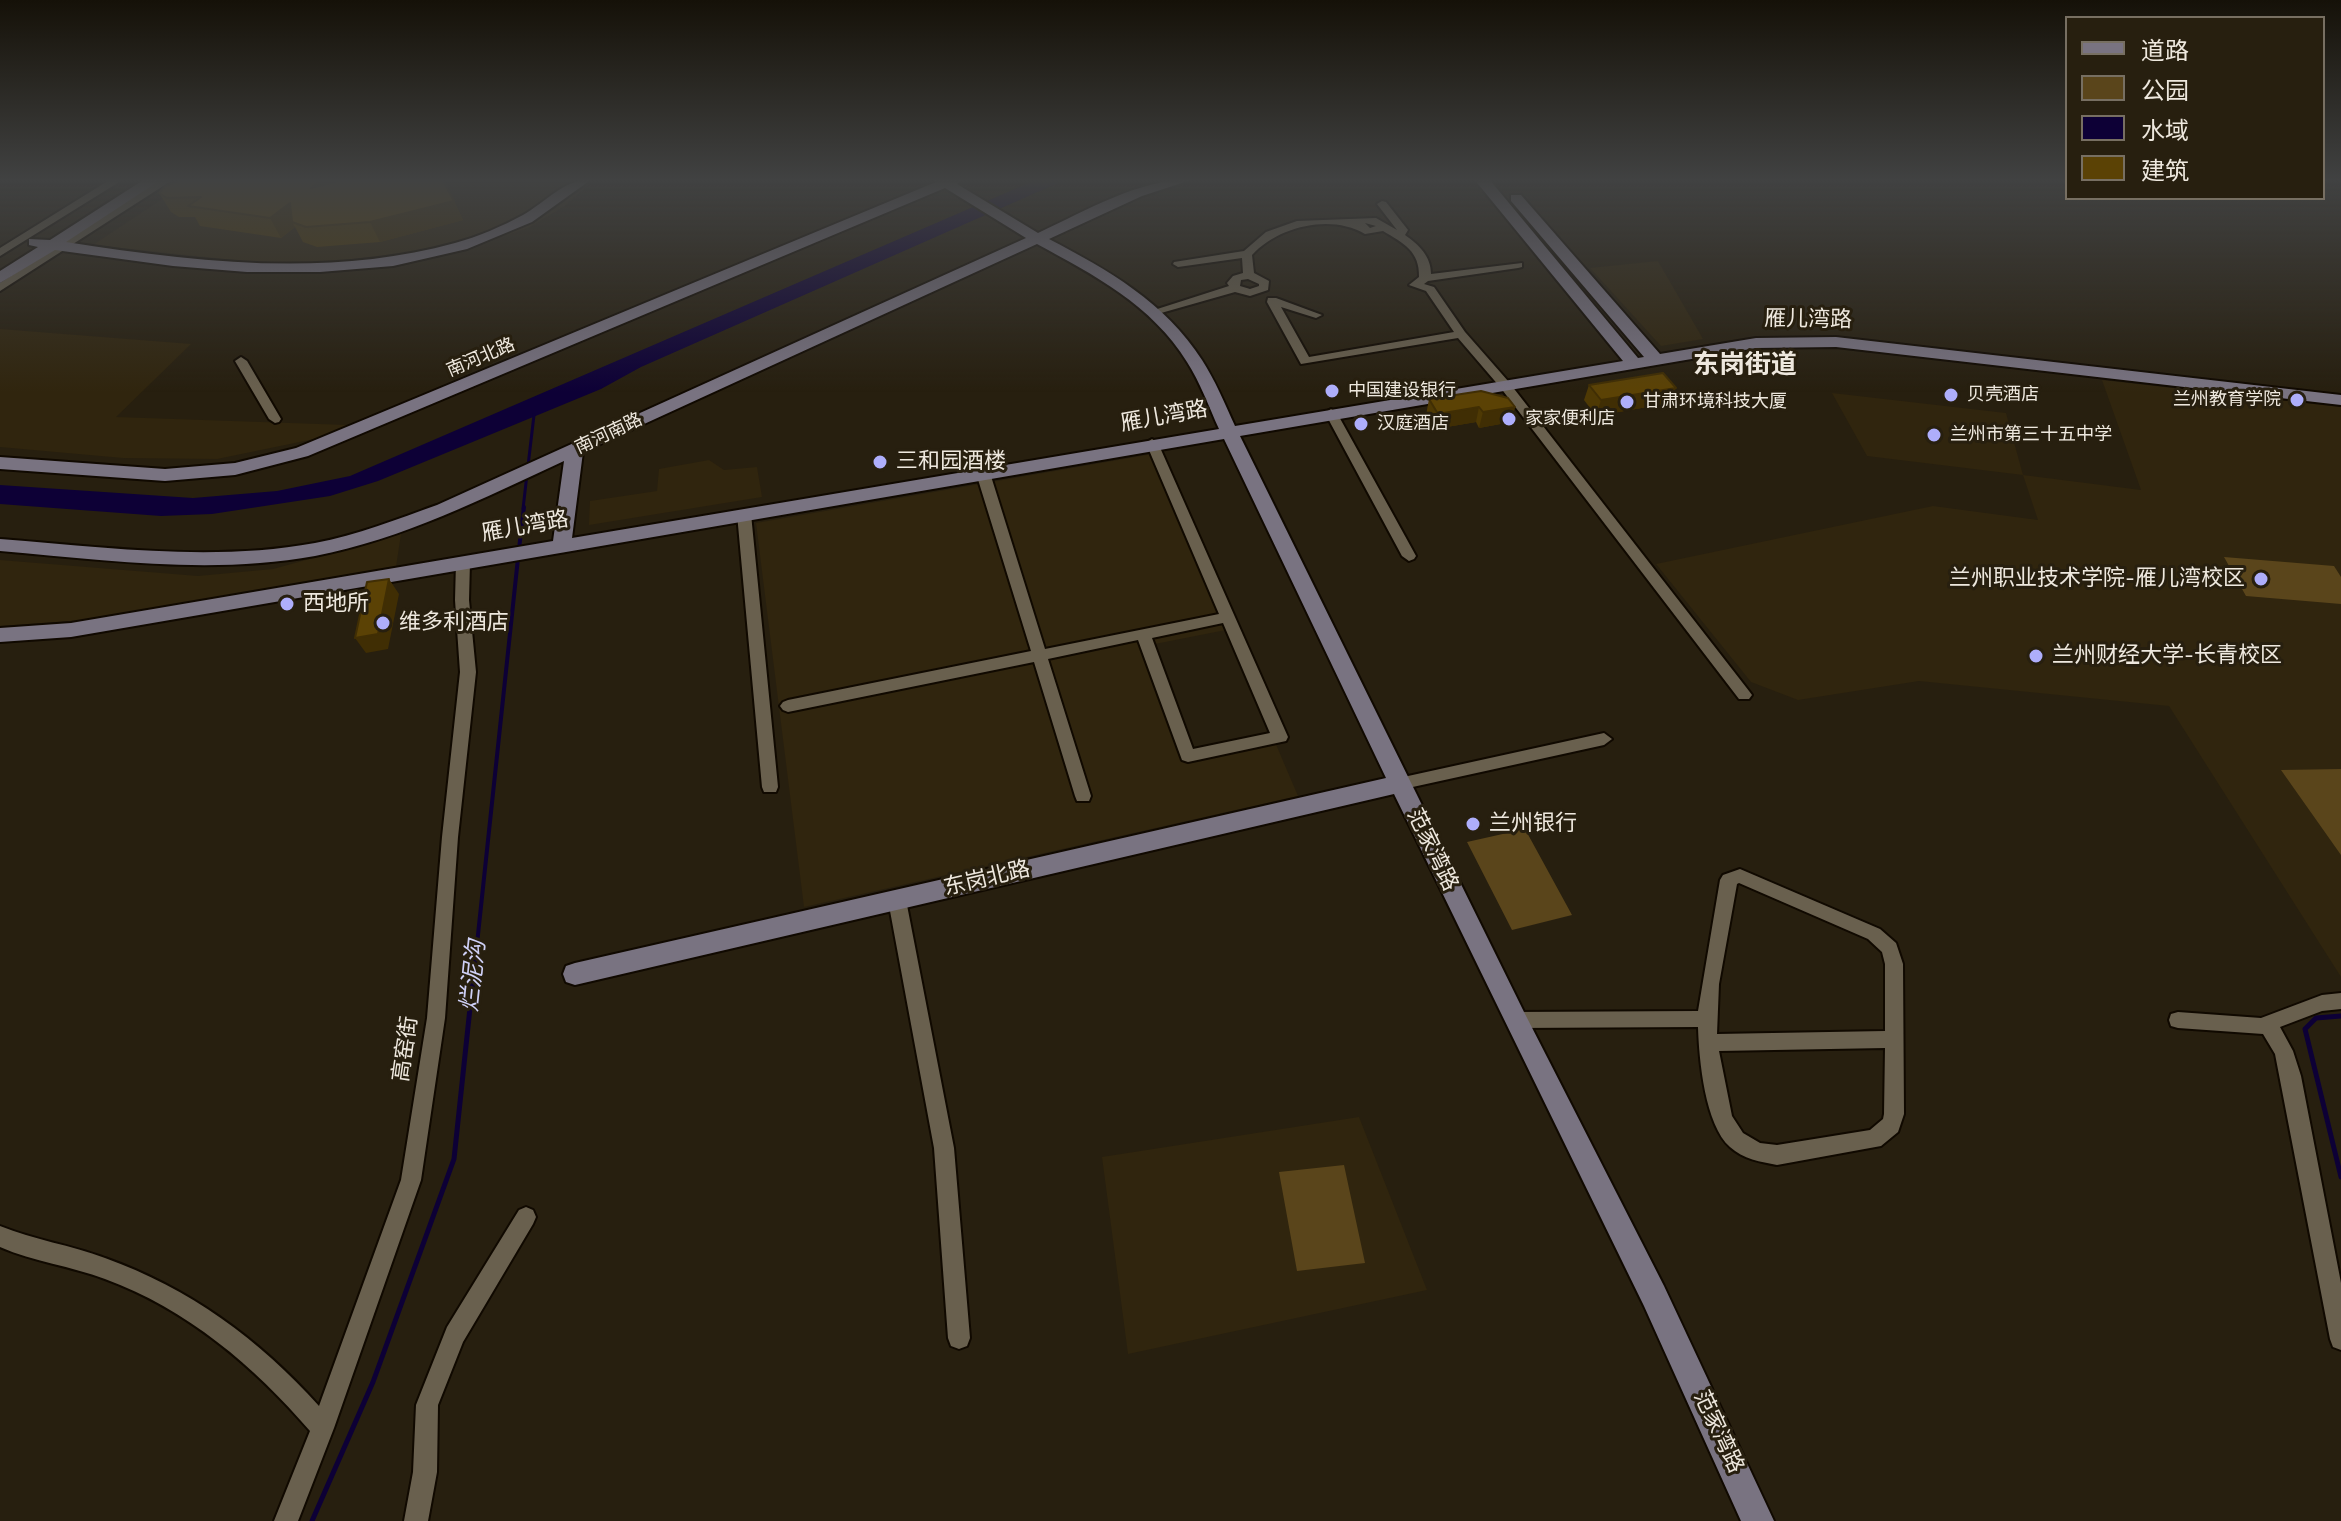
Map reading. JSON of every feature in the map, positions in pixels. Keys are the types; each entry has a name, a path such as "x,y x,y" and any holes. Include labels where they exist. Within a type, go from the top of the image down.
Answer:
{"street":[{"path":"0,263 17,250"},
{"path":"0,278 52,250"},
{"path":"0,288 53,250"},
{"path":"96,250 252,267 357,265 402,261 447,250"},
{"name":"南河北路","path":"0,463 165,475 235,469 302,452 791,250"},
{"name":"南河南路","path":"0,545 186,559 268,556 315,549 370,535 444,509 501,484 1011,250"},
{"name":"范家湾路","path":"1059,250 1106,275 1154,312 1195,361 1399,784 1654,1296 1758,1521"},
{"path":"1178,264 1247,254 1251,250"},
{"path":"1417,250 1427,266 1425,278"},
{"path":"1540,250 1632,361"},
{"path":"1561,250 1654,358"},
{"path":"1247,254 1249,275"},
{"path":"1518,265 1425,278 1415,285 1430,289 1461,334 1504,384 1744,695"},
{"path":"1235,288 1233,283 1237,278 1249,275 1265,283 1259,292"},
{"path":"1154,312 1235,288 1245,293 1259,292 1273,302 1316,315"},
{"path":"1273,302 1305,361 1461,334"},
{"name":"雁儿湾路","path":"0,635 71,630 1632,361 1756,343 1836,342 2341,400"},
{"path":"241,361 275,419"},
{"path":"1331,413 1409,556"},
{"path":"1143,634 1188,756 1280,737 1152,443"},
{"path":"557,546 571,451"},
{"path":"983,473 1083,796"},
{"path":"744,514 770,787"},
{"name":"高窑街","path":"286,1521 323,1428 411,1180 436,1018 450,837 468,672 462,600 463,562"},
{"path":"788,706 1228,617"},
{"path":"1399,784 1604,739"},
{"name":"东岗北路","path":"575,974 1399,784"},
{"path":"1740,876 1883,940 1894,956 1894,1114 1884,1133 1862,1142 1777,1155 1752,1150 1740,1143 1723,1122 1708,1043 1707,1019 1729,880 1740,876"},
{"path":"897,900 944,1148 959,1338"},
{"path":"2178,1020 2261,1026 2322,1003 2341,1001"},
{"path":"1515,1020 1707,1019"},
{"path":"2268,1024 2284,1051 2291,1076 2341,1339"},
{"path":"1708,1043 1892,1039"},
{"path":"416,1521 425,1472 427,1405 455,1335 526,1217"},
{"path":"0,1236 36,1251 104,1267 172,1299 235,1339 275,1375 323,1428"}],"shaded area":[{"path":"140,250 459,250 309,268"},
{"path":"1658,261 1703,339 1661,346 1590,268"},
{"path":"0,329 191,344 116,417 348,425 319,438 217,459 123,458 0,447"},
{"name":"兰州财经大学-长青校区","path":"2102,380 2341,407 2341,977 2169,706 1919,681 1798,700 1751,682 1656,564 1933,506 2038,520 2023,475 2141,490"},
{"name":"兰州市第三十五中学","path":"1832,393 2006,413 2023,475 1867,456"},
{"path":"1164,452 1241,627 1155,644 1195,751 1272,735 1298,796 804,907 756,523"},
{"path":"709,460 724,470 757,467 762,497 589,525 590,501 657,491 659,469"},
{"path":"401,534 396,567 84,620 0,626 0,560 198,576 273,569"},
{"path":"1359,1117 1427,1290 1128,1354 1102,1157"}],"green space":[{"path":"2224,557 2334,566 2341,577 2341,604 2246,596"},
{"path":"2341,769 2341,855 2281,770"},
{"path":"1525,829 1572,915 1512,930 1467,842"},
{"path":"1344,1165 1365,1263 1297,1271 1279,1172"}],"water":[{"path":"874,250 906,250 641,367 601,389 378,481 330,496 212,514 161,516 0,504 0,485 193,498 277,491 350,476"}],"building":[{"path":"1663,373 1676,388 1601,400 1589,385"},
{"path":"1481,391 1508,398 1515,407 1483,412 1479,407 1438,414 1429,399"},
{"path":"389,579 378,634 355,638 367,582"}],"waterway":[{"name":"烂泥沟","path":"528,466 534,415"},
{"name":"烂泥沟","path":"523,509 527,474"},
{"name":"烂泥沟","path":"519,549 524,507"},
{"name":"烂泥沟","path":"477,944 518,558"},
{"name":"烂泥沟","path":"312,1521 373,1382 454,1159 477,942"},
{"path":"2341,1016 2316,1018 2305,1029 2341,1177"}],"place":[{"name":"中国建设银行","path":"1332,391"},
{"name":"贝壳酒店","path":"1951,395"},
{"name":"兰州教育学院","path":"2297,400"},
{"name":"甘肃环境科技大厦","path":"1627,402"},
{"name":"家家便利店","path":"1509,419"},
{"name":"汉庭酒店","path":"1361,424"},
{"name":"兰州市第三十五中学","path":"1934,435"},
{"name":"三和园酒楼","path":"880,462"},
{"name":"兰州职业技术学院-雁儿湾校区","path":"2261,579"},
{"name":"西地所","path":"287,604"},
{"name":"维多利酒店","path":"383,623"},
{"name":"兰州财经大学-长青校区","path":"2036,656"},
{"name":"兰州银行","path":"1473,824"}],"district":[{"name":"东岗街道","path":"1745,366"}]}
